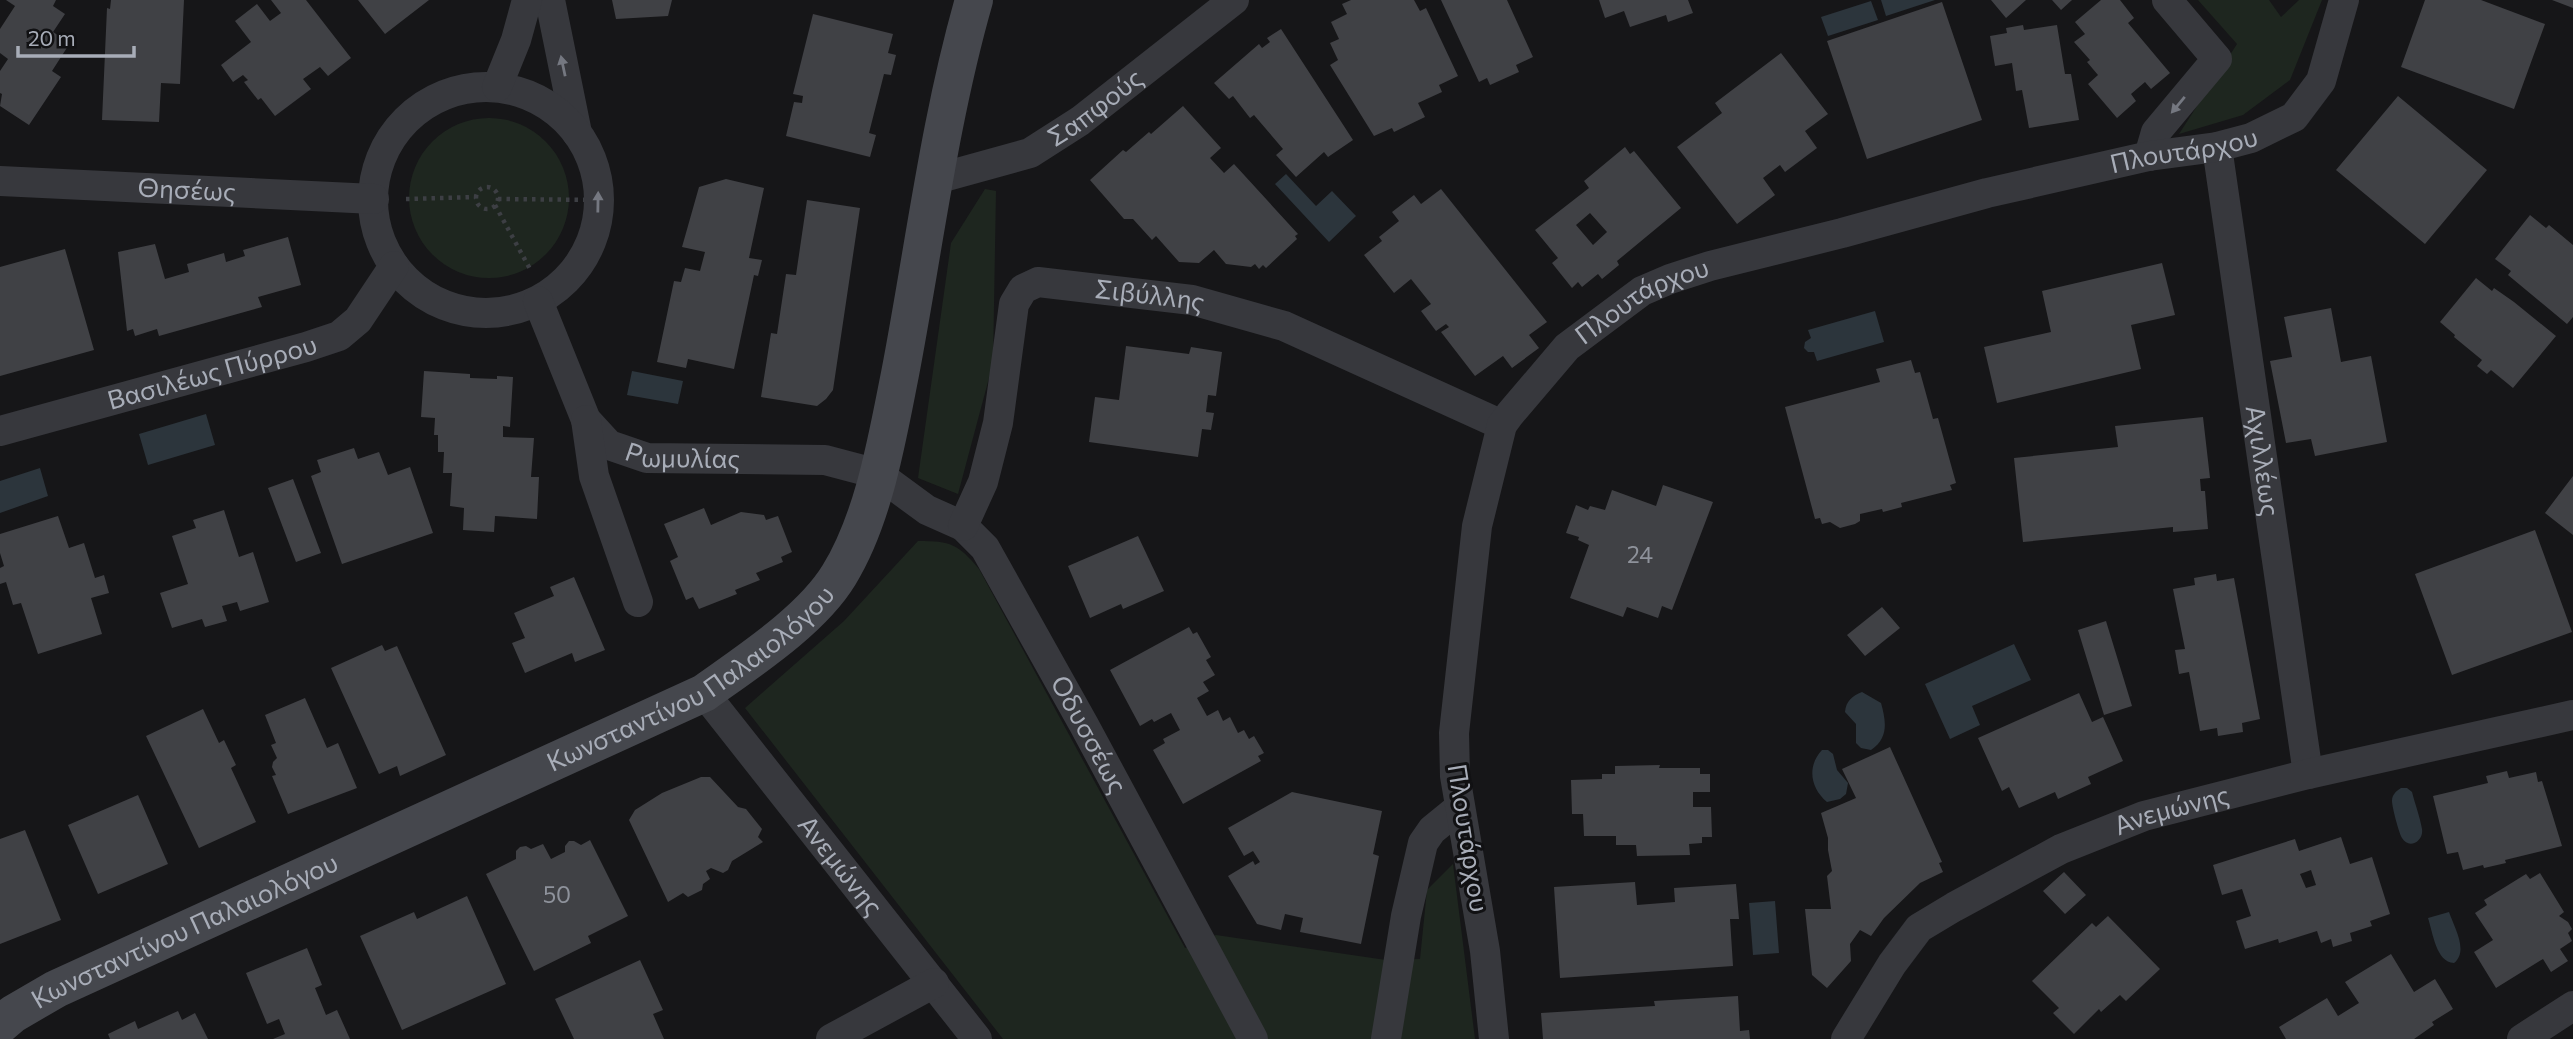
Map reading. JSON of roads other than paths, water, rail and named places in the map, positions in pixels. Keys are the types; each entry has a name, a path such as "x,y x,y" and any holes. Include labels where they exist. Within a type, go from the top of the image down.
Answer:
{"street":[{"path":"497,87 516,40 527,0"},
{"path":"550,0 577,133"},
{"name":"Κωνσταντίνου Παλαιολόγου","path":"0,1025 13,1014 57,989 704,693 765,649 810,610 838,577 859,531 878,474 892,413 958,55 974,0"},
{"name":"Σαπφούς","path":"936,179 1030,153 1080,121 1234,0"},
{"path":"2150,156 2156,132 2217,59 2167,0"},
{"name":"Πλουτάρχου","path":"1494,1039 1485,951 1469,848 1459,808 1454,733 1477,526 1502,425 1567,347 1642,291 1710,266 1987,193 2150,156 2217,147 2251,138 2294,117 2321,81 2344,0"},
{"path":"473,87 497,87 542,101 561,115 577,133 589,154 596,176 599,200 596,223 589,246 569,275 542,298 521,308 497,313 474,313 450,308 429,298 410,284 394,266 382,246 374,223 374,176 382,153 394,132 428,101 473,87"},
{"name":"Αχιλλέως","path":"2217,147 2308,774"},
{"name":"Θησέως","path":"0,181 374,199"},
{"name":"Βασιλέως Πύρρου","path":"0,431 339,336 358,320 394,266"},
{"name":"Σιβύλλης","path":"963,526 983,482 998,423 1014,304 1023,289 1038,282 1192,300 1284,326 1502,425"},
{"name":"Ρωμυλίας","path":"542,298 586,420 609,445 647,458 825,460 878,474"},
{"path":"586,420 594,476 638,603"},
{"name":"Οδυσσέως","path":"878,474 927,510 963,526 985,548 1253,1039"},
{"name":"Ανεμώνης","path":"704,693 977,1039"},
{"name":"Ανεμώνης","path":"1846,1039 1892,964 1919,928 2061,849 2144,816 2308,774 2573,715"},
{"path":"1385,1039 1406,916 1423,843 1432,830 1459,808"},
{"path":"831,1039 934,983"},
{"path":"2522,1039 2573,1006"}]}
